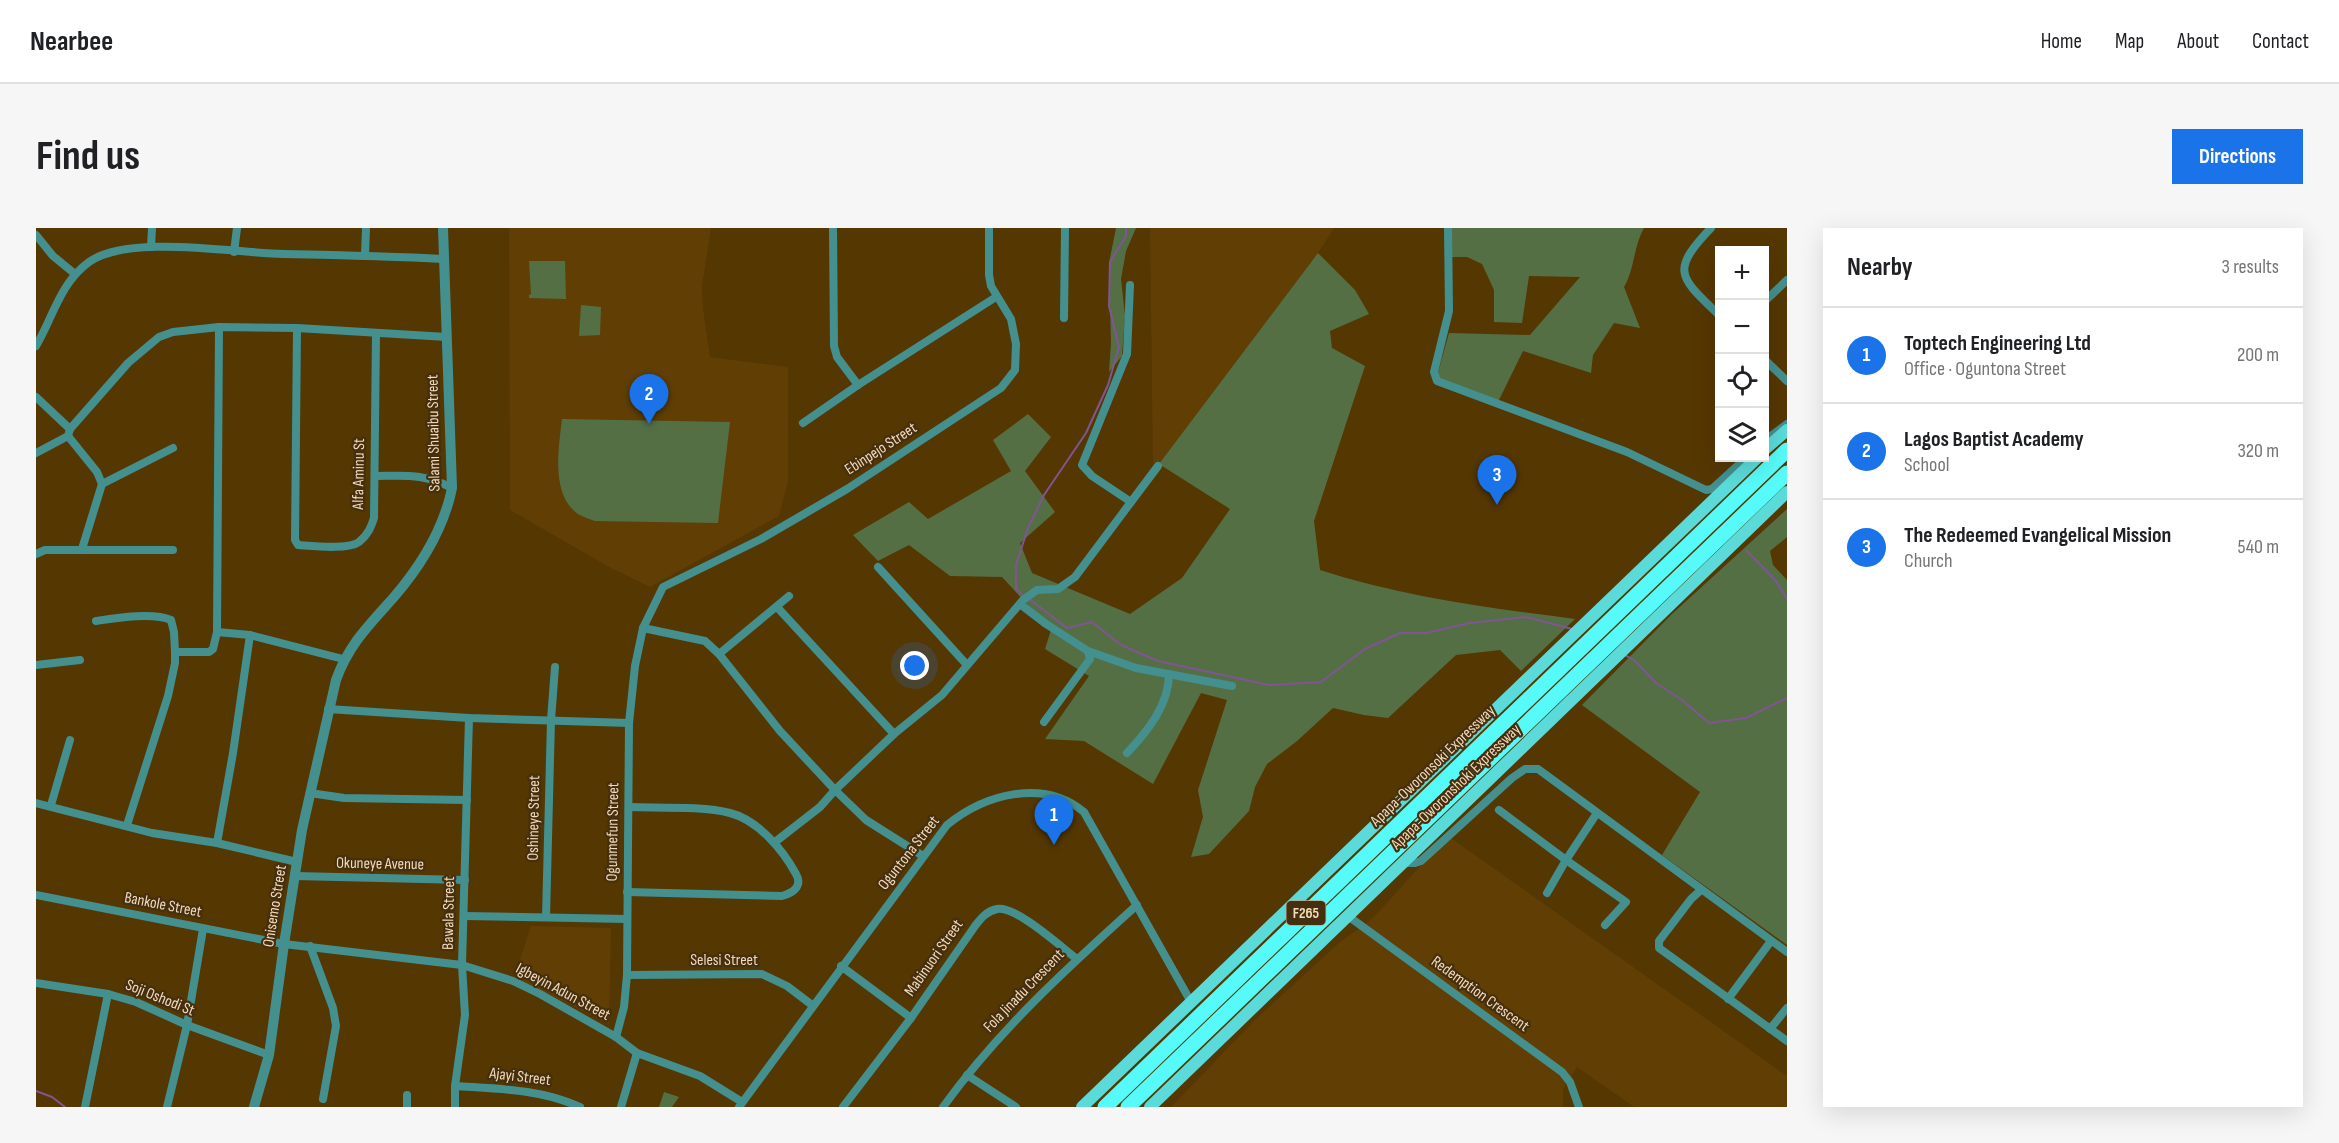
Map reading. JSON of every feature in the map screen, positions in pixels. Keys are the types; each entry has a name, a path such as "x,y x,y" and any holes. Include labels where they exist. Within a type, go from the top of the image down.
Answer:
{"highway":[{"name":"Apapa-Oworonsoki Expressway","path":"1105,1107 1502,714 1779,445"},
{"name":"Apapa-Oworonsoki Expressway","path":"1128,1107 1521,739 1787,473"}],"main road":[{"path":"1779,445 1787,429"},
{"name":"Apapa-Oworonshoki Expressway","path":"1502,714 1753,462"},
{"name":"Apapa-Oworonshoki Expressway","path":"1150,1107 1403,863 1521,739 1787,492"},
{"name":"Apapa-Oworonsoki Expressway","path":"1082,1107 1191,1002 1502,714"}],"street":[{"path":"151,247 152,228"},
{"path":"234,252 237,228"},
{"path":"365,255 366,228"},
{"name":"Salami Shuaibu Street","path":"328,710 343,659 360,633 394,597 428,552 447,510 452,488 443,228"},
{"path":"833,228 834,346 837,357 858,385"},
{"name":"Ebinpejo Street","path":"643,628 663,587 667,584 761,539 847,489 1001,388 1015,370 1016,344 1011,319 996,297 988,275 989,228"},
{"path":"1064,318 1065,228"},
{"path":"1448,228 1449,311 1434,372 1437,381 1627,452 1706,490 1712,489 1742,462"},
{"path":"1711,228 1692,248 1685,260 1684,271 1691,287 1715,312"},
{"path":"36,235 53,256 75,273"},
{"path":"36,346 39,335 59,297 75,273 91,260 118,252 175,246 234,252 443,259"},
{"path":"1766,300 1787,280"},
{"path":"1130,285 1130,330 1127,354 1082,465 1092,476 1131,502"},
{"path":"803,423 996,297"},
{"path":"36,453 69,433 128,363 159,337 173,332 219,327 297,328 447,337"},
{"path":"175,652 209,652 213,649 217,632 219,327"},
{"name":"Alfa Aminu St","path":"297,328 295,540 298,545 336,546 358,543 368,533 374,518 376,334"},
{"path":"1769,364 1787,381"},
{"path":"36,397 69,433 97,472 102,484 82,549"},
{"path":"1779,445 1787,424"},
{"path":"102,484 173,448"},
{"path":"775,842 820,807 894,734 942,695 1022,602 1037,590 1058,588 1075,577 1158,466"},
{"path":"375,476 434,478 452,488"},
{"path":"36,554 45,550 173,550"},
{"path":"878,567 967,665"},
{"path":"719,654 789,596"},
{"path":"1022,602 1046,624 1088,651 1136,668 1232,686"},
{"path":"777,607 894,734"},
{"path":"96,621 147,616 164,617 171,620 173,627 175,663 168,696 127,825"},
{"path":"643,628 705,641 719,654 780,731 835,790 866,820 923,856"},
{"name":"Ogunmefun Street","path":"616,1037 624,1007 627,975 629,723 634,666 643,628"},
{"path":"217,632 250,635 343,659"},
{"path":"217,843 250,635"},
{"path":"1044,722 1090,659 1088,651"},
{"path":"36,665 80,660"},
{"name":"Oshineye Street","path":"546,916 551,720 555,667"},
{"path":"1127,753 1146,733 1161,706 1169,683 1169,674"},
{"path":"328,710 469,718 629,723"},
{"name":"Onisemo Street","path":"254,1107 269,1055 297,862 328,710"},
{"name":"Bawala Street","path":"455,1107 455,1086 465,1015 462,965 469,718"},
{"path":"51,805 70,740"},
{"path":"1403,863 1420,861 1512,778 1525,769 1538,769 1787,952"},
{"path":"310,793 344,798 467,800"},
{"name":"Oguntona Street","path":"741,1105 812,1005 947,825 976,806 1012,795 1032,793 1052,795 1065,799 1084,812 1191,1002"},
{"path":"36,803 153,832 217,843 297,862"},
{"path":"627,892 782,896 795,890 798,884 798,877 775,842 742,817 731,813 629,807"},
{"path":"1499,810 1626,902 1605,925"},
{"path":"1547,892 1597,813"},
{"name":"Okuneye Avenue","path":"296,876 465,880"},
{"path":"1701,890 1691,899 1659,941 1659,946 1787,1041"},
{"name":"Bankole Street","path":"36,895 284,944"},
{"name":"Fola Jinadu Crescent","path":"943,1107 967,1075 1077,959 1137,905"},
{"name":"Mabinuori Street","path":"843,1107 911,1018 975,926 987,913 1000,908 1015,913 1077,959"},
{"path":"465,916 627,919"},
{"name":"Redemption Crescent","path":"1348,916 1562,1072 1570,1082 1579,1107"},
{"path":"167,1107 187,1025 203,928"},
{"path":"1728,999 1771,941"},
{"name":"Igbeyin Adun Street","path":"284,944 462,965 522,985 616,1037 637,1053 700,1076 741,1105"},
{"path":"309,946 333,1008 336,1026 323,1099"},
{"path":"841,966 911,1018"},
{"name":"Selesi Street","path":"627,975 762,974 781,982 812,1005"},
{"name":"Soji Oshodi St","path":"36,983 108,994 136,1002 187,1025 269,1055"},
{"path":"85,1107 108,994"},
{"path":"1770,1029 1787,1008"},
{"path":"621,1107 637,1053"},
{"path":"967,1075 1016,1107"},
{"name":"Ajayi Street","path":"455,1086 515,1090 556,1096 579,1107"},
{"path":"407,1095 407,1107"}],"shaded area":[{"path":"509,228 711,228 702,286 710,357 788,367 788,481 779,516 650,587 611,568 510,510"},
{"path":"1150,228 1334,228 1318,253 1159,464 1153,463"},
{"path":"1448,836 1787,1076 1787,1107 1634,1107 1577,1067 1563,1089 1563,1107 1171,1107 1257,1018 1340,942 1372,919"},
{"path":"531,926 611,928 609,1024 519,979 518,966"}],"green space":[{"path":"1116,228 1136,228 1126,251 1121,279 1125,316 1122,356 1109,372 1111,343 1109,263"},
{"path":"1450,228 1644,228 1624,287 1640,328 1614,323 1593,355 1591,373 1523,351 1497,404 1436,380 1449,333 1530,335 1580,277 1529,276 1522,323 1494,322 1494,290 1482,264 1467,257 1451,257"},
{"path":"1318,253 1355,290 1369,314 1330,331 1332,348 1365,366 1314,521 1320,570 1383,588 1414,594 1478,606 1575,619 1521,671 1500,650 1456,655 1388,718 1333,708 1297,741 1267,764 1255,787 1249,811 1209,854 1191,857 1203,817 1198,790 1227,700 1201,693 1153,784 1084,741 1045,739 1089,676 1045,649 1051,630 1002,577 950,576 909,545 878,561 853,535 909,502 928,519 1011,471 993,440 1028,414 1051,437 1025,471 1055,512 1020,543 1032,573 1130,614 1182,578 1230,509 1159,464"},
{"path":"529,261 565,261 566,299 529,298 531,294"},
{"path":"581,305 601,307 600,335 579,336"},
{"path":"562,419 730,422 718,523 595,521 578,514 563,495 560,483 558,456"},
{"path":"1787,509 1787,537 1770,551 1773,565 1787,580 1787,945 1662,855 1700,792 1582,705 1672,614"},
{"path":"664,1092 679,1097 672,1107 659,1107"}],"waterway":[{"path":"1024,596 1016,589 1016,565 1028,528 1044,495 1086,433 1108,385 1119,347 1109,306 1110,262 1126,236 1126,228"},
{"path":"1746,550 1776,581 1787,599"},
{"path":"1029,599 1067,628 1092,622 1121,645 1158,661 1269,685 1321,682 1365,649 1400,633 1427,633 1469,623 1526,617 1572,629"},
{"path":"1625,655 1635,661 1656,683 1682,700 1709,723 1746,718 1787,698"},
{"path":"36,1091 52,1097 65,1107"}],"place":[{"name":"Lagos Baptist Academy","path":"649,424"},
{"name":"The Redeemed Evangelical Mission","path":"1497,505"},
{"name":"Toptech Engineering Ltd","path":"1054,845"}]}
